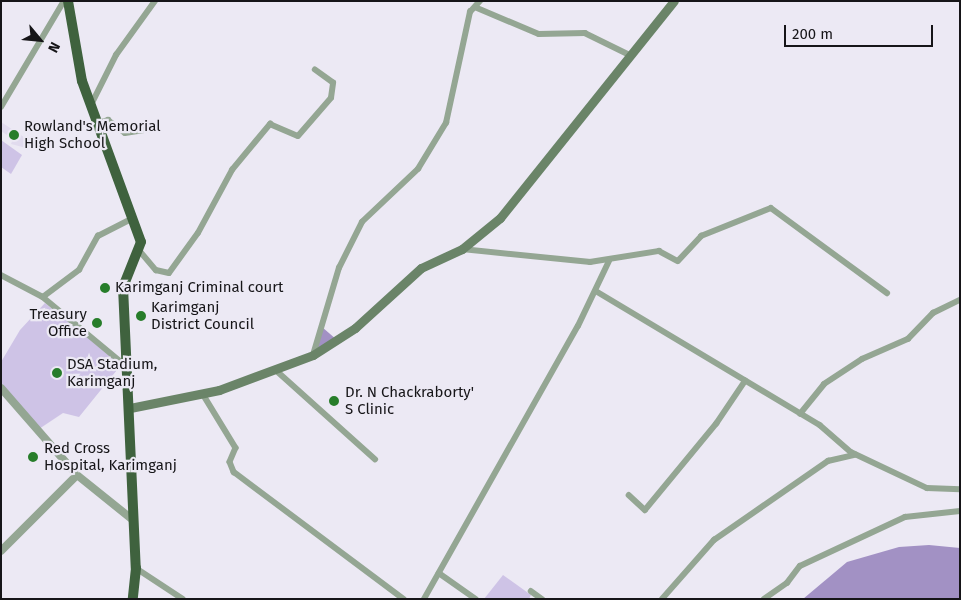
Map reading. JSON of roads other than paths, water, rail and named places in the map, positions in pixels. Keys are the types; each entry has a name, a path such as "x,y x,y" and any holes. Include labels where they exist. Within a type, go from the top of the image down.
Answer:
{"highway":[{"path":"69,2 90,106 132,219 140,233 140,250 123,287 136,568 133,599"}],"main road":[{"path":"130,408 203,394 277,371 313,355 355,328 420,268 462,250 500,218 674,1"}],"street":[{"path":"90,106 116,55 155,1"},
{"path":"313,355 339,268 362,222 418,169 446,123 475,7 480,1"},
{"path":"1,107 69,2"},
{"path":"475,7 539,34 585,33 598,37 630,55"},
{"path":"140,250 156,270 169,273 198,232 232,170 270,124 298,136 331,98 333,83 315,70"},
{"path":"96,124 108,120 125,132 157,128"},
{"path":"462,250 468,254 609,261 659,251 678,260 701,236 771,208 887,293"},
{"path":"43,297 83,266 98,236 132,219"},
{"path":"424,599 596,291 609,261"},
{"path":"1,275 43,297 128,367"},
{"path":"596,291 800,414 855,455 927,488 960,489"},
{"path":"800,414 838,374 908,339 933,312 960,300"},
{"path":"277,371 375,459"},
{"path":"630,495 645,510 716,424 745,380"},
{"path":"1,388 78,475 133,520"},
{"path":"203,394 236,448 230,462 234,472 404,599"},
{"path":"662,599 714,540 828,461 855,455"},
{"path":"1,551 78,475"},
{"path":"764,599 787,583 800,566 905,517 960,511"},
{"path":"136,568 183,599"},
{"path":"439,573 476,599"},
{"path":"532,591 542,599"}],"place":[{"name":"Rowland's Memorial High School","path":"14,135"},
{"name":"Karimganj Criminal court","path":"105,288"},
{"name":"Karimganj District Council","path":"141,316"},
{"name":"Treasury Office","path":"97,323"},
{"name":"DSA Stadium, Karimganj","path":"57,373"},
{"name":"Dr. N Chackraborty' S Clinic","path":"334,401"},
{"name":"Red Cross Hospital, Karimganj","path":"33,457"}]}
